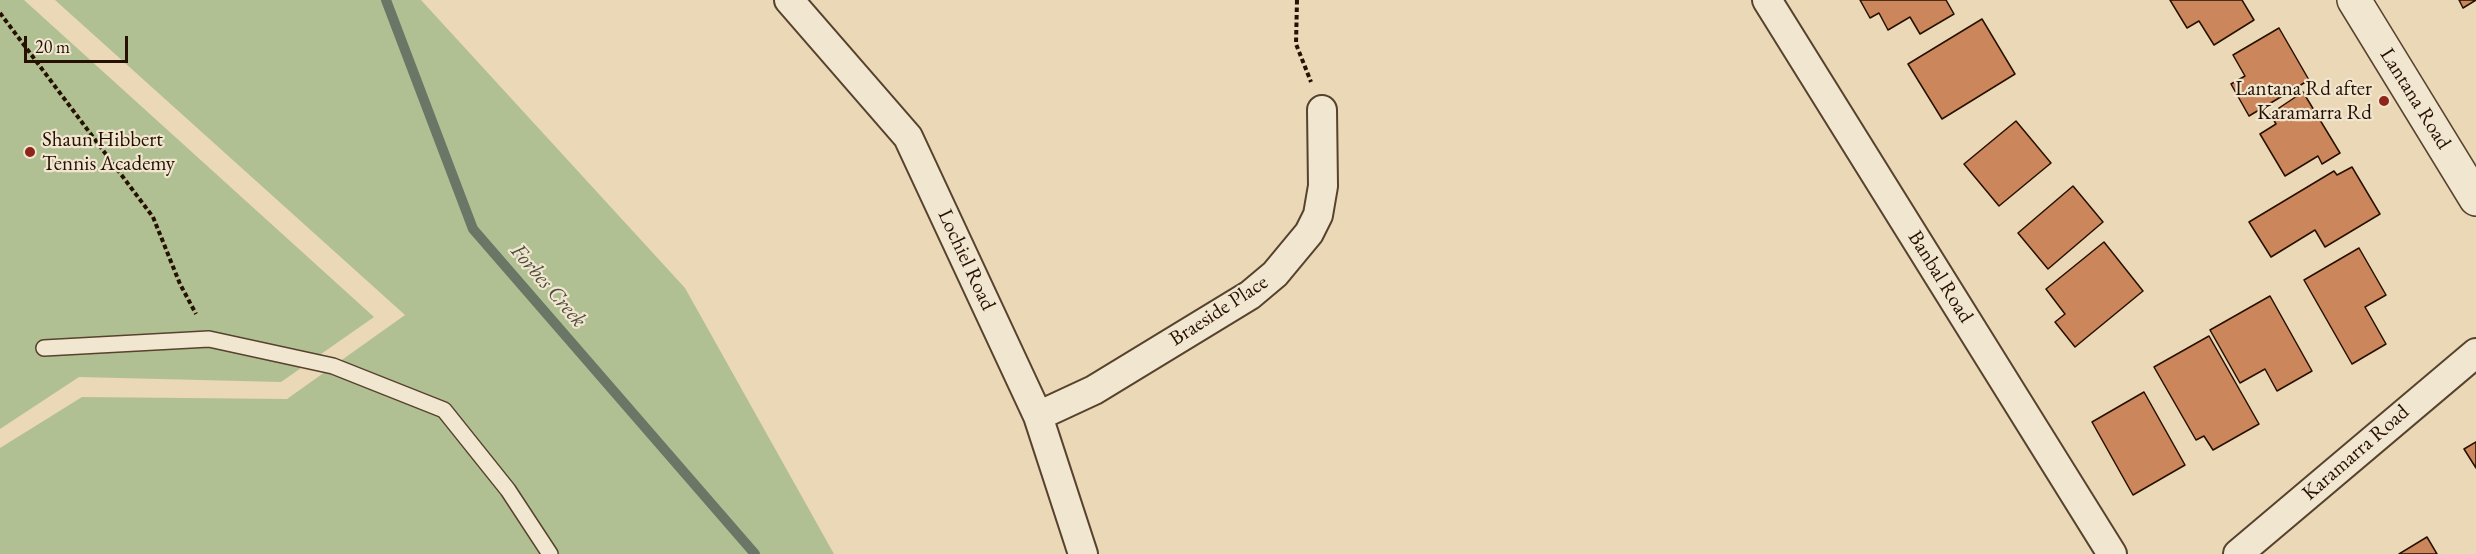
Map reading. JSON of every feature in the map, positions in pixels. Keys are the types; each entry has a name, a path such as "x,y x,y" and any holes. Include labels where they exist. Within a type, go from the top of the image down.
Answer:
{"street":[{"name":"Lochiel Road","path":"789,0 909,137 1038,416 1083,554"},
{"name":"Banbal Road","path":"1767,0 2112,554"},
{"name":"Lantana Road","path":"2354,0 2476,199"},
{"name":"Braeside Place","path":"1038,416 1068,404 1104,384 1250,295 1275,274 1309,233 1318,214 1323,186 1322,110"},
{"name":"Karamarra Road","path":"2238,554 2476,353"}],"lane":[{"path":"44,348 209,339 333,366 444,410 508,490 550,554"}],"path":[{"path":"1297,0 1296,44 1322,110"},
{"path":"0,13 153,217 180,284 209,339"}],"green space":[{"path":"0,0 24,0 374,317 281,382 79,377 0,429"},
{"path":"55,0 421,0 685,288 834,554 0,554 0,448 82,397 287,399 405,315"}],"building":[{"path":"1860,0 1946,0 1954,14 1920,34 1910,17 1888,30 1879,13 1870,18"},
{"path":"2170,0 2242,0 2254,20 2214,45 2199,21 2187,28"},
{"path":"2459,0 2476,0 2463,8"},
{"path":"1982,19 2015,74 1942,119 1908,64"},
{"path":"2279,28 2309,80 2249,116 2231,84 2245,76 2233,55"},
{"path":"2303,92 2340,153 2322,164 2318,156 2285,176 2260,134 2276,124 2270,114"},
{"path":"2016,121 2051,163 1999,206 1964,164"},
{"path":"2352,167 2380,214 2325,247 2315,230 2271,257 2249,222 2334,171 2337,175"},
{"path":"2073,186 2103,222 2048,269 2018,233"},
{"path":"2104,242 2143,291 2075,347 2055,322 2065,314 2046,289"},
{"path":"2359,248 2386,295 2365,307 2386,344 2352,364 2304,280"},
{"path":"2270,296 2312,371 2277,391 2265,369 2240,383 2210,330"},
{"path":"2209,336 2259,424 2213,450 2204,436 2196,440 2154,367"},
{"path":"2144,392 2185,465 2133,495 2092,422"},
{"path":"2476,442 2476,468 2464,449"},
{"path":"2427,537 2437,554 2399,554"}],"waterway":[{"name":"Forbes Creek","path":"386,0 473,229 755,554"}],"place":[{"name":"Lantana Rd after Karamarra Rd","path":"2384,101"},
{"name":"Shaun Hibbert Tennis Academy","path":"30,152"}]}
